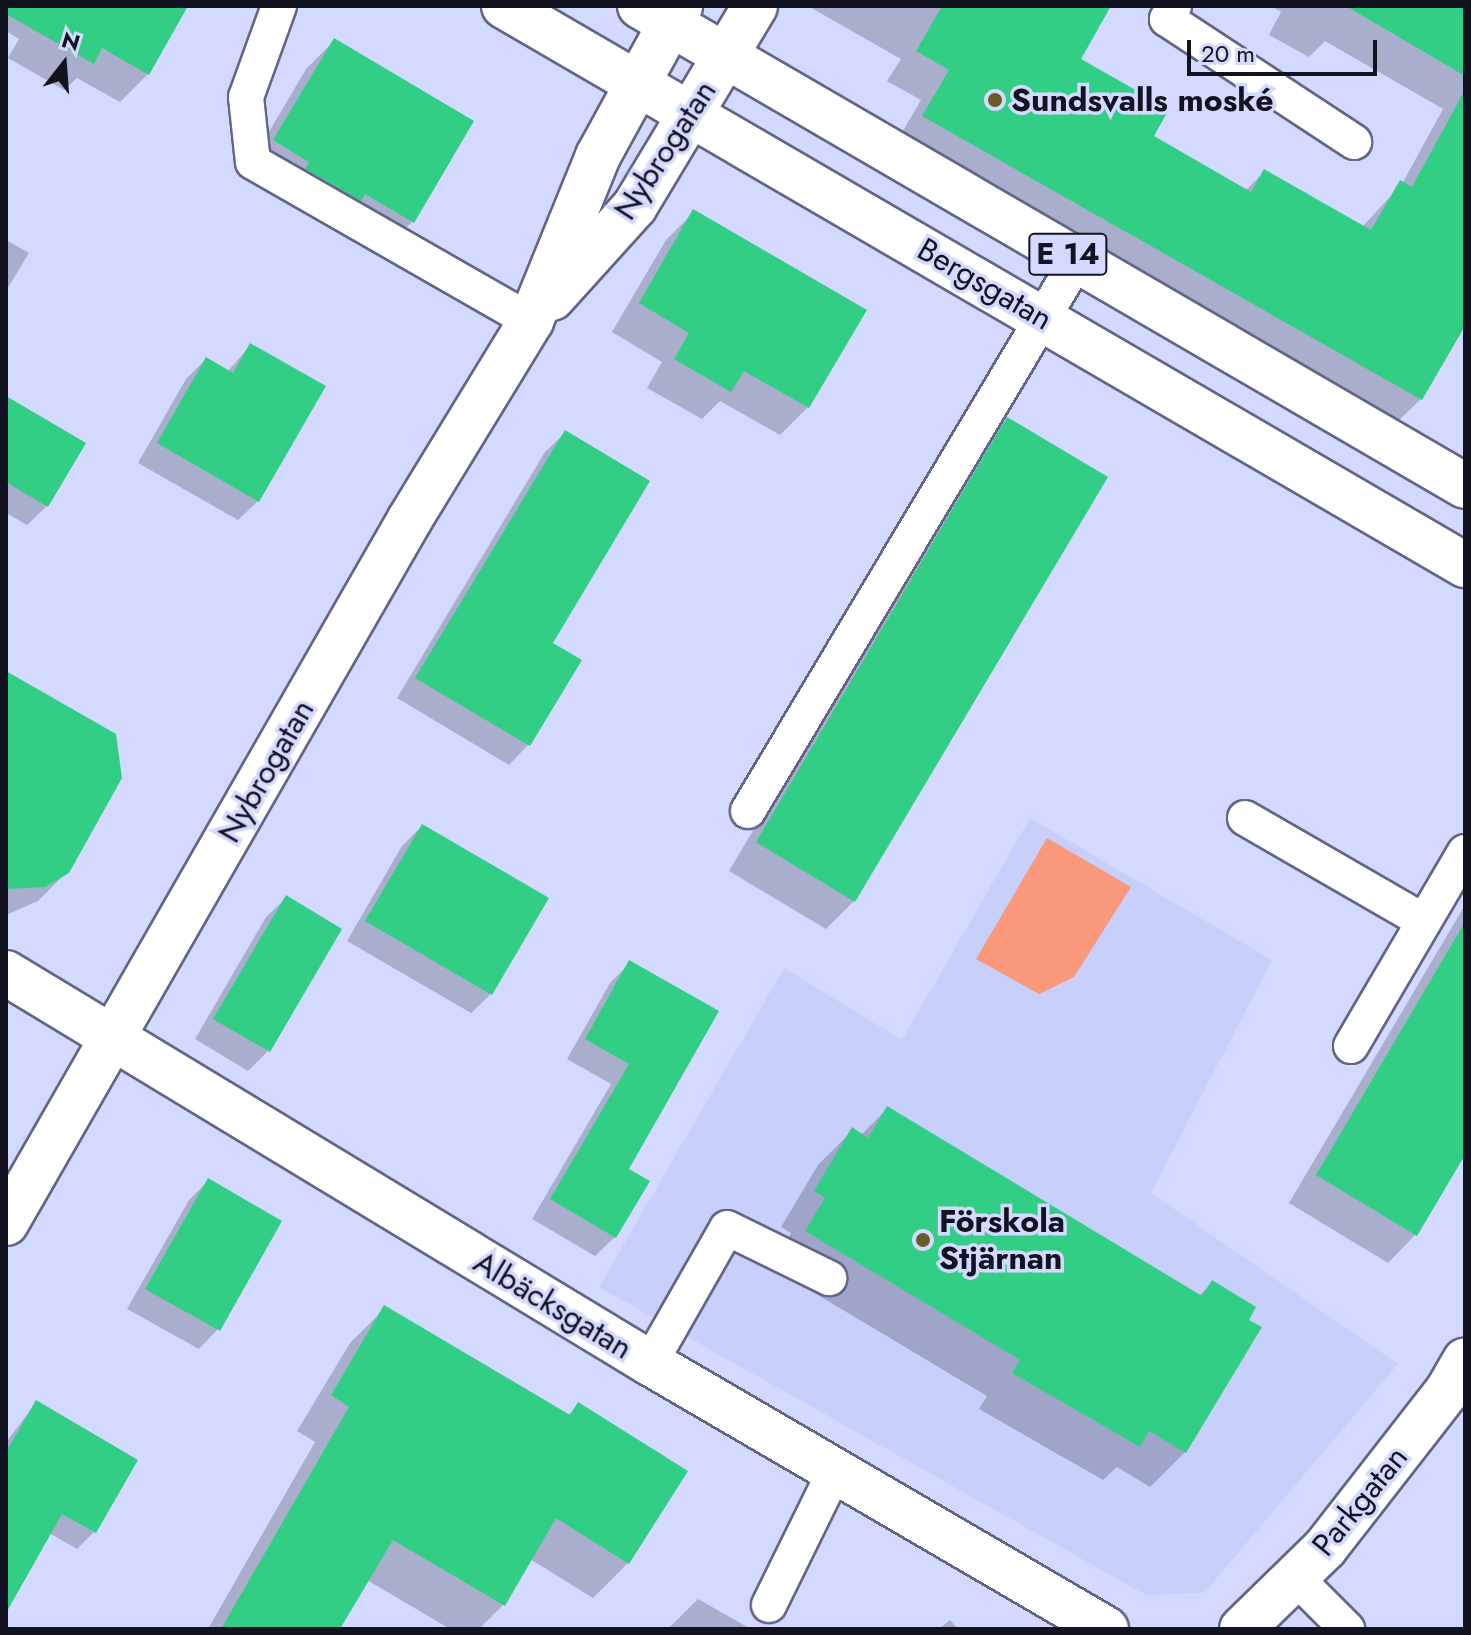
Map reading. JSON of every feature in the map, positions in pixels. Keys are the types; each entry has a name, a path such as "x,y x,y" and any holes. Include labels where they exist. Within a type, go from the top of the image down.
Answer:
{"main road":[{"name":"Bergsgatan","path":"504,6 1465,565"},
{"name":"Nybrogatan","path":"531,321 635,206 755,6"},
{"name":"Nybrogatan","path":"6,1223 410,519 531,321 598,156 637,82 663,12"},
{"name":"E 14","path":"663,12 726,54 1465,486"},
{"name":"Albäcksgatan","path":"6,973 113,1034 650,1363 1106,1629"},
{"name":"Parkgatan","path":"1242,1629 1344,1524 1448,1390 1465,1361"}],"lane":[{"path":"279,6 246,97 253,162 531,321"},
{"path":"1174,6 1167,19 1354,142"},
{"path":"748,811 1078,259"},
{"path":"1245,818 1422,920"},
{"path":"1351,1046 1422,920 1465,852"},
{"path":"650,1363 727,1228 829,1278"},
{"path":"769,1605 835,1471"},
{"path":"1295,1577 1347,1629"}],"shaded area":[{"name":"Förskola Stjärnan","path":"1030,818 1272,960 1151,1193 1398,1364 1204,1593 1146,1595 599,1287 784,968 902,1040"},
{"path":"1047,838 1131,887 1074,977 1039,994 976,959"}],"building":[{"path":"6,6 188,6 149,75 102,48 94,64 6,14"},
{"path":"942,6 1111,6 1081,59 1169,109 1154,136 1251,192 1264,169 1371,230 1400,180 1412,187 1465,90 1465,326 1422,400 922,116 949,70 916,51"},
{"path":"1346,6 1465,6 1465,76"},
{"path":"334,38 474,121 414,223 365,194 361,201 305,169 309,162 273,140"},
{"path":"693,209 867,310 809,408 744,371 731,392 674,359 689,333 639,303"},
{"path":"250,343 326,386 259,502 157,443 206,357 233,373"},
{"path":"6,396 86,443 48,507 6,482"},
{"path":"1007,417 1108,477 855,902 756,842"},
{"path":"565,430 650,481 553,643 582,660 530,746 415,678"},
{"path":"6,671 116,734 122,778 69,873 45,887 6,889"},
{"path":"422,824 549,898 492,995 365,921"},
{"path":"286,895 342,929 270,1052 213,1019"},
{"path":"1465,922 1465,1155 1417,1236 1316,1175"},
{"path":"629,960 719,1011 629,1169 650,1181 616,1238 550,1199 629,1064 585,1039"},
{"path":"887,1106 1202,1296 1212,1280 1256,1307 1249,1320 1262,1327 1186,1453 1149,1431 1140,1447 1012,1373 1020,1360 805,1231 825,1198 814,1191 852,1127 868,1138"},
{"path":"208,1178 282,1221 220,1331 145,1289"},
{"path":"384,1305 570,1415 578,1402 688,1471 629,1564 556,1518 505,1606 393,1540 340,1629 221,1629 349,1407 331,1395"},
{"path":"36,1400 138,1460 96,1533 62,1514 6,1613 6,1452"}],"place":[{"name":"Sundsvalls moské","path":"995,100"},
{"name":"Förskola Stjärnan","path":"923,1240"}]}
